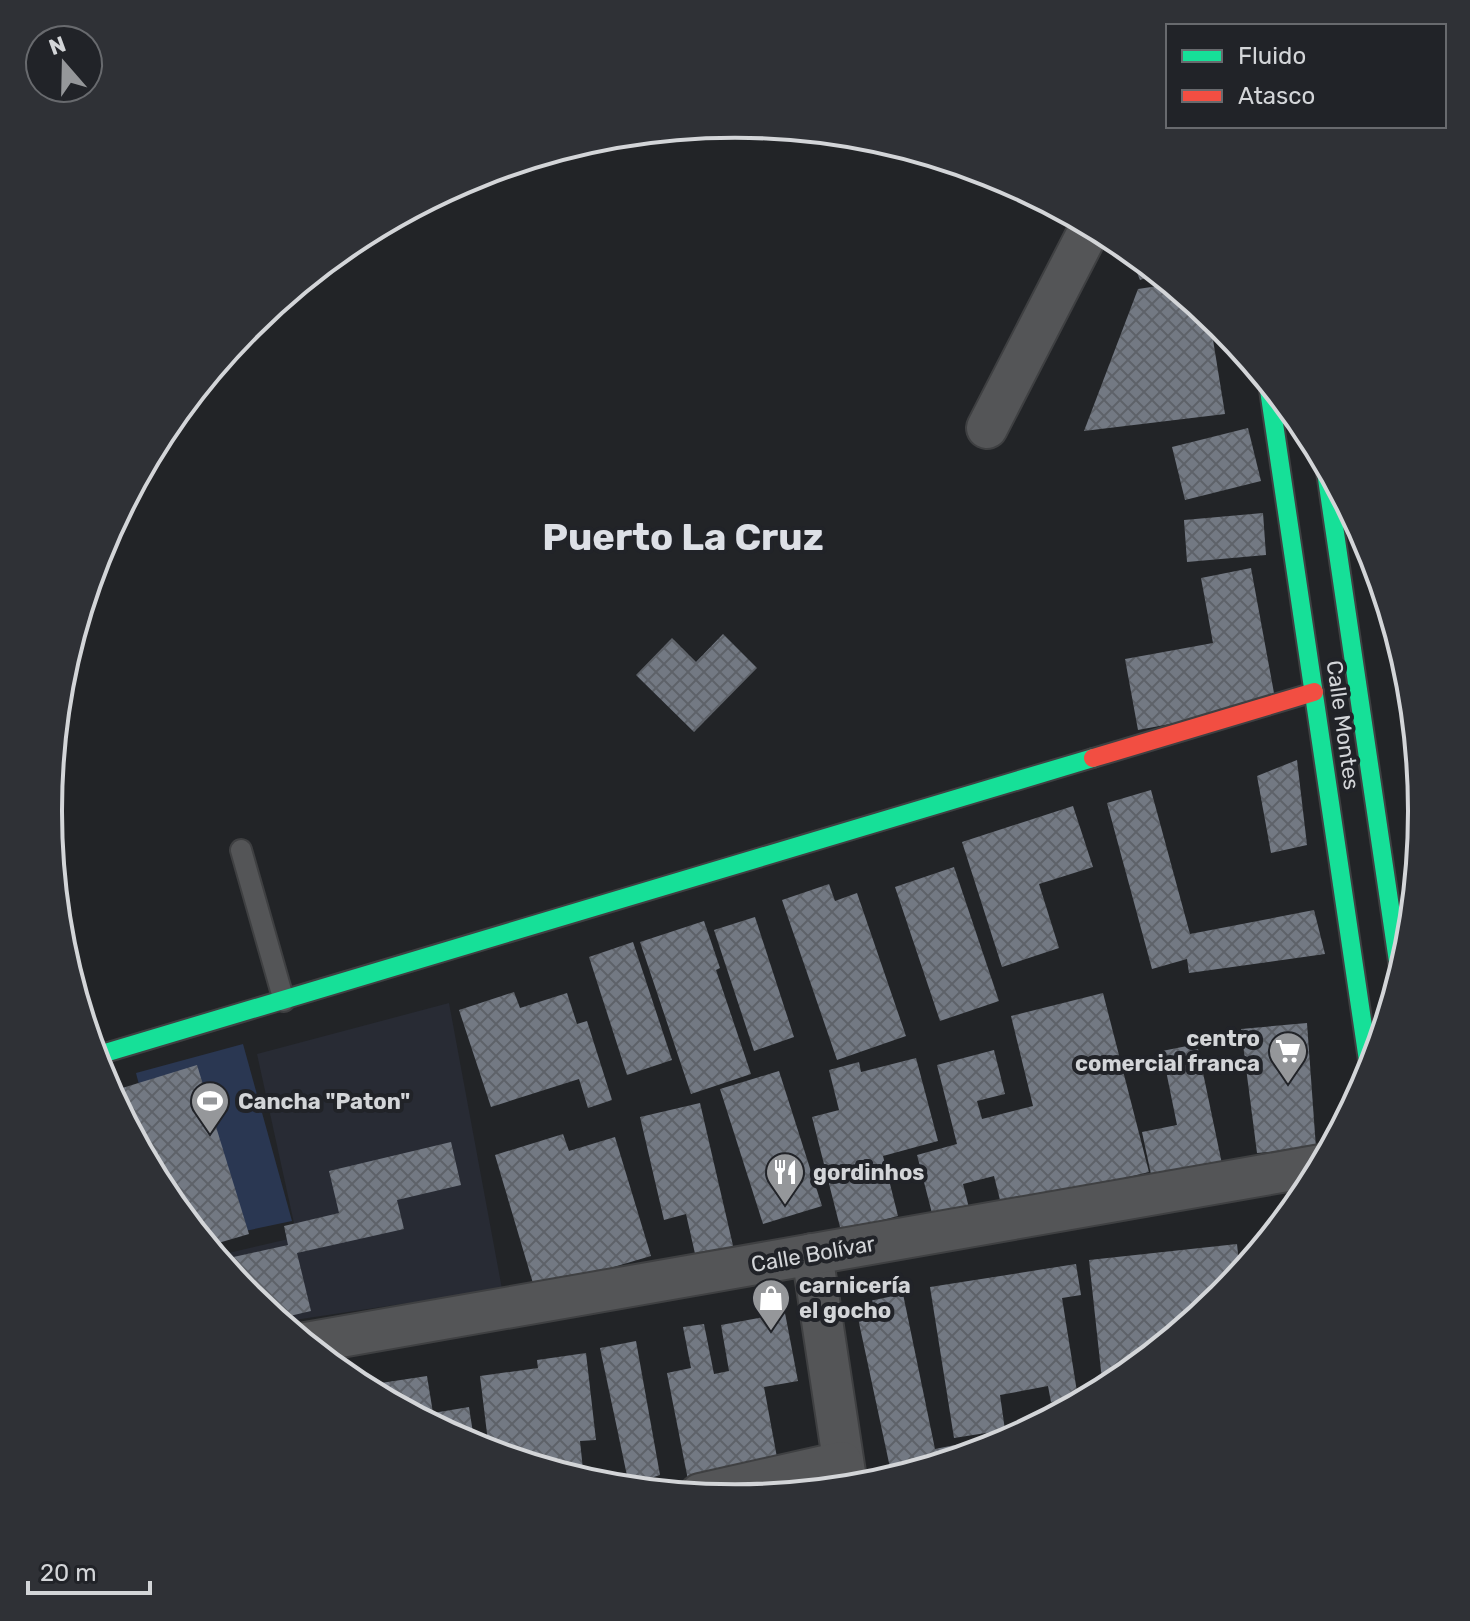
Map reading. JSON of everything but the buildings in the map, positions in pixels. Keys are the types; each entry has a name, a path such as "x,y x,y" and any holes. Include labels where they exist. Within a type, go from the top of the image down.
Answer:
{"street":[{"path":"987,428 1086,236"},
{"name":"Calle Montes","path":"1271,404 1366,1044"},
{"name":"Calle Montes","path":"1329,495 1395,942"},
{"path":"107,1052 1314,692"},
{"name":"Calle Bolívar","path":"321,1340 1305,1168"},
{"path":"802,1480 845,1474 812,1254"}],"lane":[{"path":"241,850 284,1001"}],"shaded area":[{"path":"449,1003 502,1289 296,1320 259,1286 228,1253 297,1237 257,1054"},
{"name":"Cancha \"Paton\"","path":"243,1044 292,1221 215,1237 157,1155 136,1073"}],"traffic: fast":[{"path":"1271,404 1366,1044"},
{"path":"1329,495 1395,942"},
{"path":"107,1052 1093,758"}],"traffic: jam":[{"path":"1093,758 1314,692"}],"place":[{"name":"centro comercial franca","path":"1288,1085"},
{"name":"Cancha \"Paton\"","path":"210,1135"},
{"name":"gordinhos","path":"785,1206"},
{"name":"carnicería el gocho","path":"771,1332"}],"district":[{"name":"Puerto La Cruz","path":"683,537"}]}
